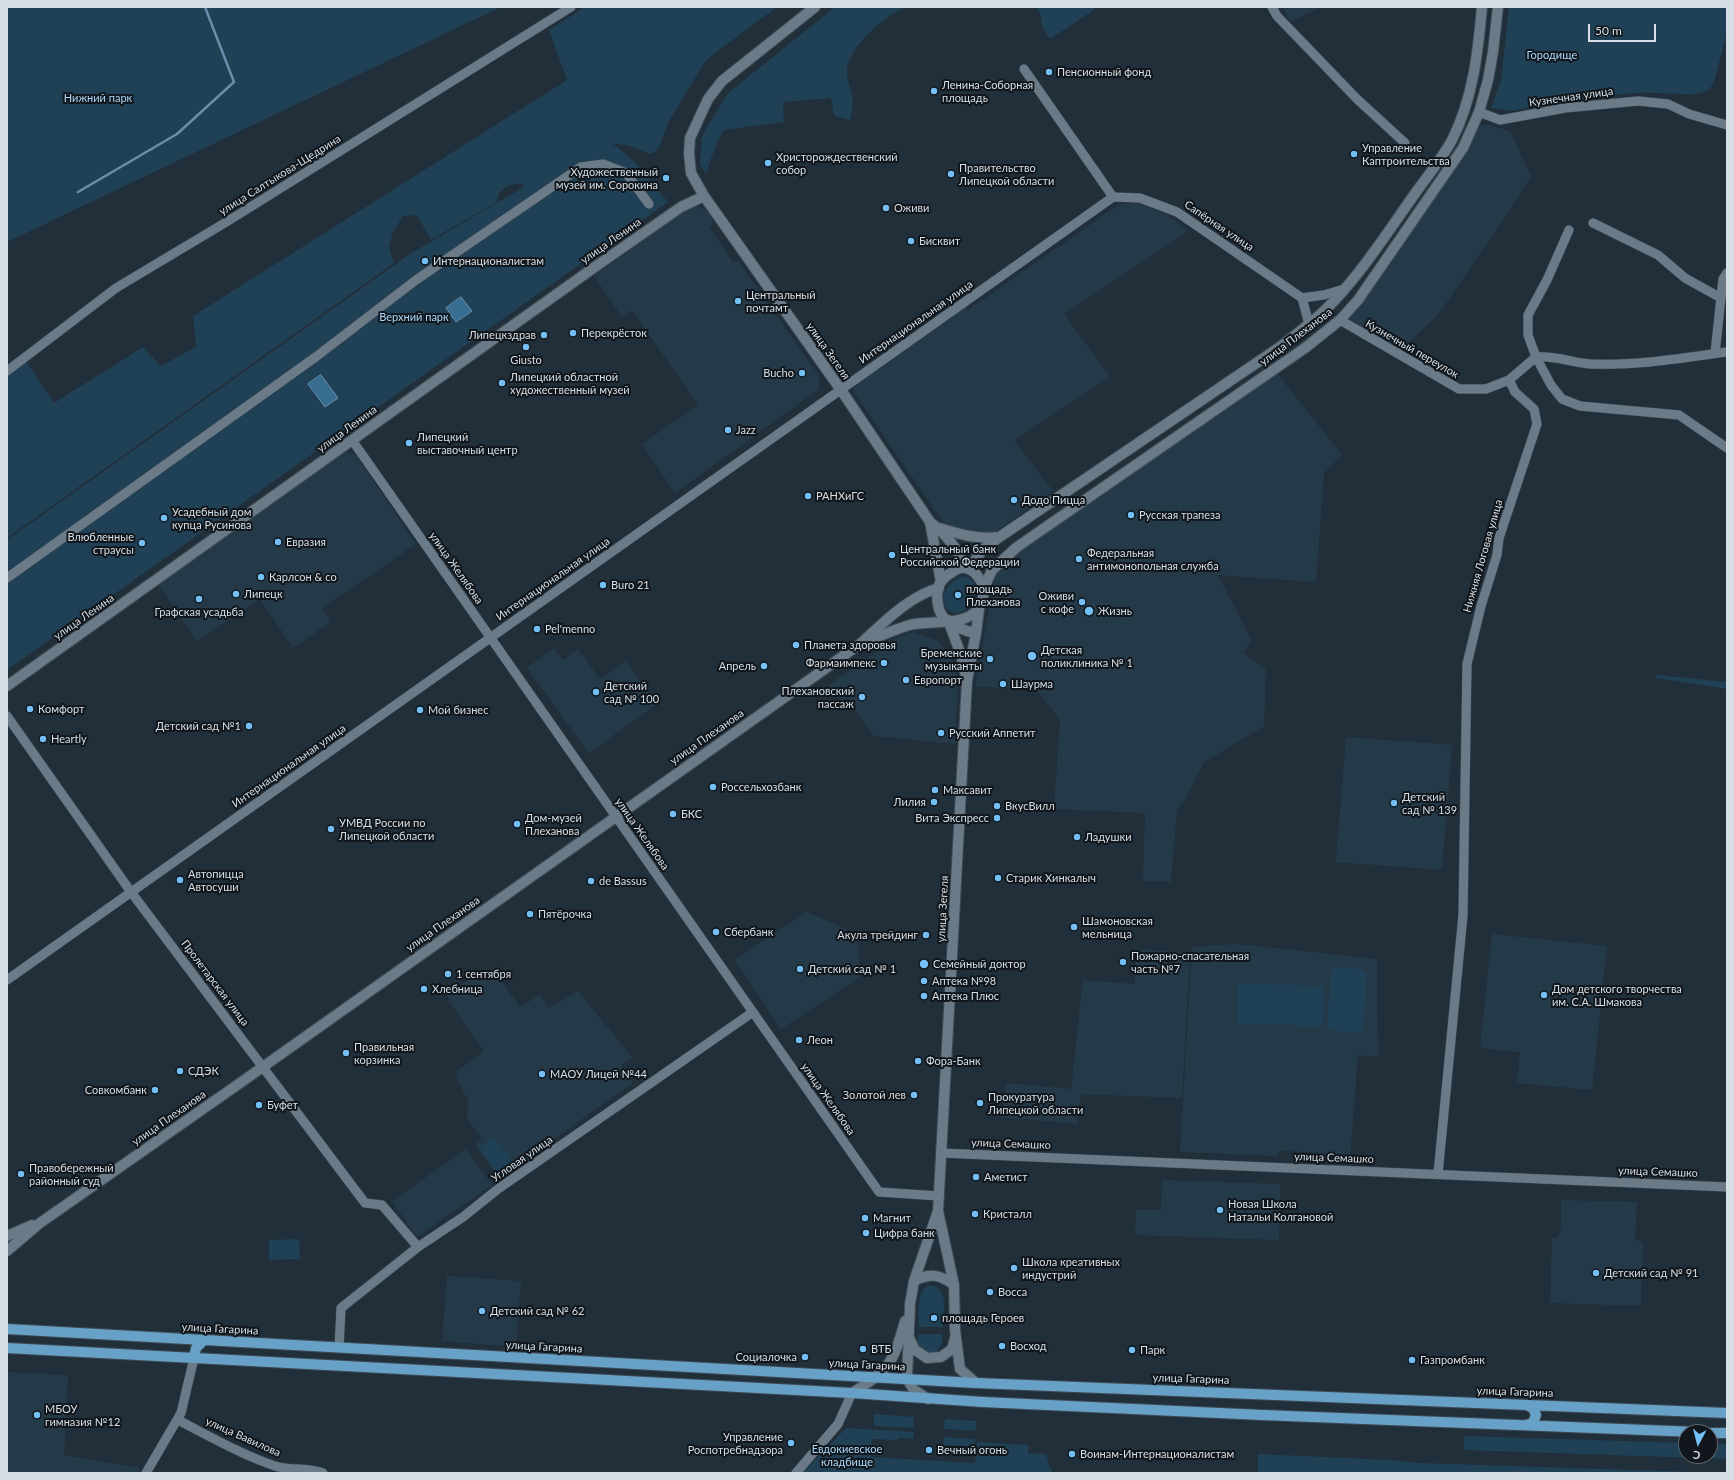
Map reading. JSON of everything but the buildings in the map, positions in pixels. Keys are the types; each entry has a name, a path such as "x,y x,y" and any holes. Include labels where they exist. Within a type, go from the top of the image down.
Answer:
{"main road":[{"name":"улица Зегеля","path":"815,7 722,80 708,99 690,138 689,153 691,173 704,196 934,525 962,559 967,568"},
{"name":"улица Плеханова","path":"967,568 982,550 1001,536 1280,347 1323,312 1344,289 1380,242 1452,140 1464,109 1473,78 1478,51 1482,7"},
{"name":"улица Плеханова","path":"984,588 992,570 1017,547 1305,348 1340,320 1362,294 1463,148 1479,112 1488,80 1498,7"},
{"name":"улица Ленина","path":"7,686 675,211 704,196"},
{"name":"улица Зегеля","path":"934,525 940,585"},
{"path":"934,525 961,534 984,539 1001,536"},
{"path":"948,620 967,619 979,609 983,600 984,588 976,573 967,568 957,569 940,585 940,610 944,617 958,628 976,633"},
{"name":"улица Плеханова","path":"7,1251 40,1222 860,644 925,592 940,585"},
{"name":"улица Зегеля","path":"938,1212 967,681 979,609"},
{"name":"улица Зегеля","path":"948,620 961,655 967,681"},
{"name":"улица Плеханова","path":"860,644 909,625 948,620"},
{"path":"852,1393 877,1378 887,1368 897,1350 910,1304 914,1281 938,1212"},
{"path":"938,1212 954,1285 955,1336 960,1369 976,1383"},
{"name":"улица Плеханова","path":"7,1236 40,1222"},
{"path":"914,1281 924,1276 935,1275 945,1278 954,1285"},
{"path":"910,1304 907,1379 914,1390 928,1399"},
{"name":"улица Гагарина","path":"7,1329 976,1383 1727,1413"},
{"path":"909,1337 915,1350 927,1358 940,1357 952,1349 955,1336"},
{"path":"194,1358 196,1348 204,1340"},
{"path":"7,1348 852,1393 928,1399 1262,1415 1678,1431"},
{"path":"1524,1425 1532,1423 1536,1416 1533,1408 1526,1404"}],"street":[{"name":"улица Салтыкова-Щедрина","path":"7,371 116,288 235,217 571,7"},
{"path":"1272,7 1277,16 1357,99 1405,143"},
{"path":"1024,69 1113,197"},
{"name":"Кузнечная улица","path":"1479,112 1500,120 1565,108 1638,101 1668,104 1689,114 1727,125"},
{"path":"7,578 317,356 416,280 581,167 603,164 626,173 650,204"},
{"name":"Сапёрная улица","path":"1113,197 1140,198 1176,212 1302,298"},
{"name":"Интернациональная улица","path":"7,980 1113,197"},
{"path":"1593,223 1658,255 1685,278 1721,298"},
{"path":"1569,230 1547,280 1528,316 1528,335 1536,357 1551,385 1562,399 1580,406 1679,415 1727,448"},
{"path":"1714,353 1721,298 1724,280 1727,273"},
{"path":"1309,324 1302,298 1324,296 1344,289"},
{"name":"Кузнечный переулок","path":"1340,320 1459,389 1486,389 1509,380 1536,357"},
{"path":"1536,357 1548,356 1588,364 1643,364 1727,352"},
{"name":"Нижняя Логовая улица","path":"1438,1174 1463,915 1464,752 1467,664 1481,606 1497,554 1499,538 1537,424 1534,409 1515,392 1509,380"},
{"name":"улица Желябова","path":"352,440 879,1192 939,1196"},
{"name":"Пролетарская улица","path":"7,716 131,892 366,1203 382,1205 418,1248"},
{"name":"Угловая улица","path":"339,1348 341,1308 418,1248 463,1217 498,1189 753,1012"},
{"name":"улица Семашко","path":"941,1153 1727,1187"},
{"path":"146,1473 181,1413 194,1358"},
{"path":"796,1473 838,1424 852,1393"},
{"name":"улица Вавилова","path":"178,1420 217,1441 276,1466 316,1470 323,1473"}],"shaded area":[{"path":"1283,7 1321,7 1290,22"},
{"path":"1477,125 1489,125 1510,131 1531,176 1510,210 1438,315 1399,351 1354,327 1349,318 1376,282 1465,151"},
{"path":"1139,203 1165,214 1189,231 1064,314 1110,377 1014,440 1053,491 992,534 972,535 945,525 854,392 855,381 964,305 968,310 1120,204"},
{"path":"694,205 706,210 714,221 710,228 733,262 738,261 820,377 818,390 675,493 642,444 698,405 632,310 622,317 594,276"},
{"path":"461,297 472,311 456,322 446,308"},
{"path":"1276,372 1342,455 1324,473 1316,582 1218,575 1252,641 1243,652 1266,670 1264,726 1203,763 1185,800 1177,809 1171,882 1143,881 1145,813 1054,809 1060,719 1037,691 975,686 996,572 1006,560"},
{"path":"321,375 338,398 325,407 308,384"},
{"path":"345,452 356,455 416,544 322,608 331,622 293,648 260,599 197,641 158,584"},
{"path":"914,632 938,641 956,665 958,690 955,744 874,736 847,698 841,702 829,685 899,636"},
{"name":"Детский сад № 100","path":"554,648 563,660 578,649 600,679 626,661 657,704 589,753 527,668"},
{"name":"Детский сад № 139","path":"1346,737 1452,745 1442,870 1336,862"},
{"name":"Детский сад № 1","path":"807,912 857,934 860,977 781,1029 735,960"},
{"name":"Дом детского творчества им. С.А. Шмакова","path":"1492,934 1607,946 1592,1090 1517,1083 1520,1052 1480,1048"},
{"path":"1237,944 1377,959 1378,1057 1358,1055 1350,1157 1314,1157 1311,1152 1280,1151 1277,1156 1180,1152 1192,947"},
{"path":"1137,949 1190,953 1182,1098 1081,1094 1077,1124 1002,1117 1006,1083 1071,1089 1083,980 1134,984"},
{"name":"МАОУ Лицей №44","path":"492,968 520,1007 540,995 549,1008 578,991 632,1057 621,1066 633,1083 499,1178 475,1145 482,1139 467,1118 468,1100 456,1077 457,1071 484,1051 448,1000 447,995 469,979 472,981 475,980"},
{"path":"466,1149 492,1185 417,1237 392,1201"},
{"name":"Новая Школа Натальи Колгановой","path":"1162,1180 1280,1184 1279,1240 1135,1235 1136,1210 1161,1210"},
{"name":"Детский сад № 91","path":"1561,1200 1637,1202 1635,1239 1643,1243 1641,1306 1550,1303 1552,1238 1557,1238 1561,1227"},
{"name":"Детский сад № 62","path":"447,1276 521,1281 516,1347 442,1341"},
{"name":"МБОУ гимназия №12","path":"7,1372 68,1375 64,1455 141,1468 138,1473 7,1473"}],"green space":[{"name":"Нижний парк","path":"7,7 501,7 7,242"},
{"name":"Верхний парк","path":"585,7 777,7 706,60 668,123 659,148 651,154 629,146 612,143 635,162 668,202 7,670 7,540 410,254 524,187 521,183 505,188 499,193 497,202 431,240 417,215 403,216 393,232 389,247 394,263 7,538 7,373 25,360 54,403 143,347 161,366 196,347 193,316 567,80 549,30"},
{"path":"835,7 907,7 889,17 870,32 855,50 850,59 847,73 853,102 850,120 834,116 831,98 783,102 784,122 724,130 716,145 706,173 700,165 702,136 728,93"},
{"path":"1036,7 1093,7 1095,9 1050,39 1042,26 1040,13"},
{"name":"Городище","path":"1509,7 1727,7 1727,32 1714,82 1705,92 1692,94 1644,93 1591,97 1511,111 1491,108 1501,81"},
{"path":"964,576 972,580 975,586 975,594 968,608 961,612 955,613 948,609 945,604 944,594 954,581"},
{"path":"1657,675 1727,682 1727,689 1656,678"},
{"path":"1337,967 1362,969 1367,974 1363,1028 1357,1033 1332,1031 1327,1026 1331,971"},
{"path":"1238,983 1324,986 1323,1026 1237,1024"},
{"path":"495,1137 513,1162 497,1173 479,1148"},
{"path":"299,1239 300,1259 269,1260 269,1240"},
{"path":"928,1285 935,1286 940,1289 942,1294 944,1300 943,1327 919,1327 920,1298 924,1288"},
{"path":"918,1334 942,1334 942,1343 938,1351 932,1354 921,1351 918,1342"},
{"path":"874,1414 914,1417 914,1428 874,1426"},
{"path":"945,1419 976,1421 976,1431 944,1429"},
{"name":"Евдокиевское кладбище","path":"846,1428 914,1432 913,1439 872,1439 871,1457 975,1463 977,1442 1028,1445 1028,1453 1046,1454 1053,1473 803,1473"},
{"path":"1464,1436 1678,1443 1678,1457 1464,1450"},
{"path":"944,1437 975,1439 975,1447 943,1445"},
{"path":"1718,1444 1727,1444 1727,1459 1718,1459"},
{"path":"1258,1454 1390,1460 1420,1463 1727,1473 1258,1473"}],"waterway":[{"path":"78,192 177,134 234,82 205,7"}],"place":[{"name":"Пенсионный фонд","path":"1049,72"},
{"name":"Ленина-Соборная площадь","path":"934,91"},
{"name":"Управление Каптроительства","path":"1354,154"},
{"name":"Христорождественский собор","path":"768,163"},
{"name":"Правительство Липецкой области","path":"951,174"},
{"name":"Художественный музей им. Сорокина","path":"666,178"},
{"name":"Оживи","path":"886,208"},
{"name":"Бисквит","path":"911,241"},
{"name":"Интернационалистам","path":"425,261"},
{"name":"Центральный почтамт","path":"738,301"},
{"name":"Перекрёсток","path":"573,333"},
{"name":"Липецкздрав","path":"544,335"},
{"name":"Giusto","path":"526,347"},
{"name":"Bucho","path":"802,373"},
{"name":"Липецкий областной художественный музей","path":"502,383"},
{"name":"Jazz","path":"728,430"},
{"name":"Липецкий выставочный центр","path":"409,443"},
{"name":"РАНХиГС","path":"808,496"},
{"name":"Додо Пицца","path":"1014,500"},
{"name":"Русская трапеза","path":"1131,515"},
{"name":"Усадебный дом купца Русинова","path":"164,518"},
{"name":"Евразия","path":"278,542"},
{"name":"Влюбленные страусы","path":"142,543"},
{"name":"Центральный банк Российской Федерации","path":"892,555"},
{"name":"Федеральная антимонопольная служба","path":"1079,559"},
{"name":"Карлсон & co","path":"261,577"},
{"name":"Buro 21","path":"603,585"},
{"name":"Липецк","path":"236,594"},
{"name":"площадь Плеханова","path":"958,595"},
{"name":"Графская усадьба","path":"199,599"},
{"name":"Оживи с кофе","path":"1082,602"},
{"name":"Жизнь","path":"1089,611"},
{"name":"Pel'menno","path":"537,629"},
{"name":"Планета здоровья","path":"796,645"},
{"name":"Детская поликлиника № 1","path":"1032,656"},
{"name":"Бременские музыканты","path":"990,659"},
{"name":"Фармаимпекс","path":"884,663"},
{"name":"Апрель","path":"764,666"},
{"name":"Европорт","path":"906,680"},
{"name":"Шаурма","path":"1003,684"},
{"name":"Детский сад № 100","path":"596,692"},
{"name":"Плехановский пассаж","path":"862,697"},
{"name":"Комфорт","path":"30,709"},
{"name":"Мой бизнес","path":"420,710"},
{"name":"Детский сад №1","path":"249,726"},
{"name":"Русский Аппетит","path":"941,733"},
{"name":"Heartly","path":"43,739"},
{"name":"Россельхозбанк","path":"713,787"},
{"name":"Максавит","path":"935,790"},
{"name":"Лилия","path":"934,802"},
{"name":"Детский сад № 139","path":"1394,803"},
{"name":"ВкусВилл","path":"997,806"},
{"name":"БКС","path":"673,814"},
{"name":"Вита Экспресс","path":"997,818"},
{"name":"Дом-музей Плеханова","path":"517,824"},
{"name":"УМВД России по Липецкой области","path":"331,829"},
{"name":"Ладушки","path":"1077,837"},
{"name":"Старик Хинкалыч","path":"998,878"},
{"name":"Автопицца Автосуши","path":"180,880"},
{"name":"de Bassus","path":"591,881"},
{"name":"Пятёрочка","path":"530,914"},
{"name":"Шамоновская мельница","path":"1074,927"},
{"name":"Сбербанк","path":"716,932"},
{"name":"Акула трейдинг","path":"926,935"},
{"name":"Пожарно-спасательная часть №7","path":"1123,962"},
{"name":"Семейный доктор","path":"924,964"},
{"name":"Детский сад № 1","path":"800,969"},
{"name":"1 сентября","path":"448,974"},
{"name":"Аптека №98","path":"924,981"},
{"name":"Хлебница","path":"424,989"},
{"name":"Дом детского творчества им. С.А. Шмакова","path":"1544,995"},
{"name":"Аптека Плюс","path":"924,996"},
{"name":"Леон","path":"799,1040"},
{"name":"Правильная корзинка","path":"346,1053"},
{"name":"Фора-Банк","path":"918,1061"},
{"name":"СДЭК","path":"180,1071"},
{"name":"МАОУ Лицей №44","path":"542,1074"},
{"name":"Совкомбанк","path":"155,1090"},
{"name":"Золотой лев","path":"914,1095"},
{"name":"Прокуратура Липецкой области","path":"980,1103"},
{"name":"Буфет","path":"259,1105"},
{"name":"Правобережный районный суд","path":"21,1174"},
{"name":"Аметист","path":"976,1177"},
{"name":"Новая Школа Натальи Колгановой","path":"1220,1210"},
{"name":"Кристалл","path":"975,1214"},
{"name":"Магнит","path":"865,1218"},
{"name":"Цифра банк","path":"866,1233"},
{"name":"Школа креативных индустрий","path":"1014,1268"},
{"name":"Детский сад № 91","path":"1596,1273"},
{"name":"Bocca","path":"990,1292"},
{"name":"Детский сад № 62","path":"482,1311"},
{"name":"площадь Героев","path":"934,1318"},
{"name":"Восход","path":"1002,1346"},
{"name":"ВТБ","path":"863,1349"},
{"name":"Парк","path":"1132,1350"},
{"name":"Социалочка","path":"805,1357"},
{"name":"Газпромбанк","path":"1412,1360"},
{"name":"МБОУ гимназия №12","path":"37,1415"},
{"name":"Управление Роспотребнадзора","path":"791,1443"},
{"name":"Вечный огонь","path":"929,1450"},
{"name":"Воинам-Интернационалистам","path":"1072,1454"}]}
